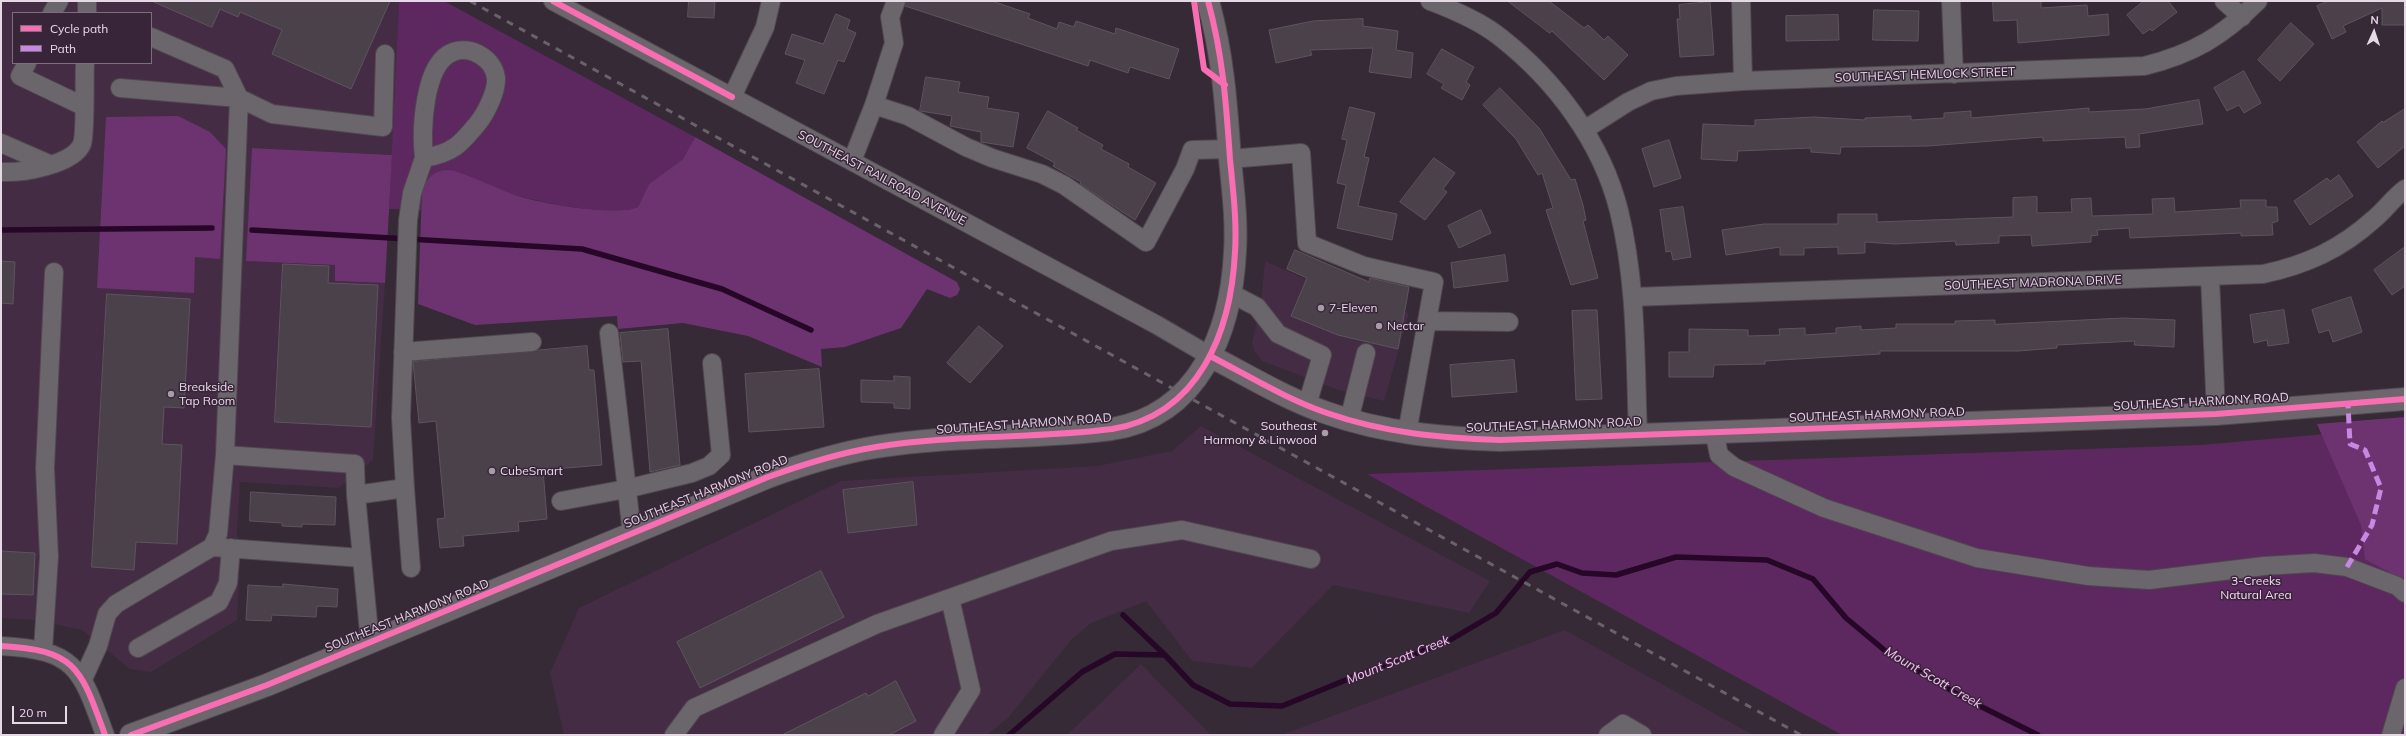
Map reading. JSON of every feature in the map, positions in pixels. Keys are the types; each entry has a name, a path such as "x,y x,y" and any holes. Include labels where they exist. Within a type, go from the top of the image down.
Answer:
{"main road":[{"path":"1208,1 1223,64 1235,228 1235,253 1230,293 1222,328 1210,356"},
{"name":"SOUTHEAST HARMONY ROAD","path":"132,735 267,685 768,477 848,452 905,443 1089,432 1132,426 1159,414 1178,401 1198,376 1210,356 1284,396 1349,420 1407,433 1453,438 1500,440 1714,431 2216,414 2405,399"}],"street":[{"path":"53,12 59,1"},
{"path":"87,1 87,12"},
{"name":"SOUTHEAST RAILROAD AVENUE","path":"553,1 1157,325 1210,356"},
{"path":"732,97 765,26 771,1"},
{"path":"852,161 874,105 894,43 890,17 896,1"},
{"path":"1430,1 1462,7 1500,36 1527,61 1558,92 1584,130 1604,169 1619,211 1633,298 1638,434"},
{"path":"1741,1 1743,81"},
{"path":"1951,1 1954,74"},
{"path":"2224,1 2242,17"},
{"name":"SOUTHEAST HEMLOCK STREET","path":"1584,130 1628,102 1651,91 1676,86 1743,81 2144,66 2172,59 2195,50 2217,38 2258,1"},
{"path":"152,37 225,69 240,98 225,455 218,534 212,547"},
{"path":"411,568 401,418 402,352 408,220 412,193 424,158 422,139 424,110 430,84 440,62 452,52 466,50 482,55 494,71 496,80 481,119 464,141 444,154 424,158"},
{"path":"120,88 240,98 272,114 382,127 386,54"},
{"path":"26,64 20,76 83,106"},
{"path":"1,172 17,173 69,159 82,144 85,64"},
{"path":"874,105 908,116 966,147 992,158 1042,174 1064,186 1146,242 1185,169 1192,150 1230,154 1302,153 1307,243 1364,266 1434,282 1407,433"},
{"path":"1,142 49,164"},
{"name":"SOUTHEAST MADRONA DRIVE","path":"1633,298 2263,274 2292,268 2316,259 2360,232 2405,189"},
{"path":"43,650 49,557 45,468 54,272"},
{"path":"2210,277 2216,414"},
{"path":"1230,293 1257,307 1278,334 1322,354 1307,405"},
{"path":"1427,321 1509,322"},
{"path":"608,333 632,534"},
{"path":"402,352 532,342"},
{"path":"1349,420 1366,353"},
{"path":"561,501 626,489 692,473 709,466 721,455 712,363"},
{"path":"1714,431 1719,455 1734,467 1824,508 1977,558 2088,576 2149,580 2264,566 2314,563 2347,567 2397,586 2405,593"},
{"path":"225,455 355,464 356,495 370,643"},
{"path":"356,495 405,488"},
{"path":"674,735 694,708 877,624 1111,541 1182,530 1311,559"},
{"path":"83,679 98,646 107,614 116,604 212,547 362,558"},
{"path":"138,648 219,602 228,583 231,548"},
{"path":"943,735 971,690 950,598"},
{"path":"1,646 43,650 66,660 83,679 105,735"},
{"path":"2391,735 2405,688"},
{"path":"1608,735 1623,724 1642,735"}],"shaded area":[{"path":"1,1 399,1 392,155 252,148 247,261 336,265 335,281 385,283 373,460 339,488 240,482 237,532 240,565 237,620 151,672 130,669 82,630 34,620 1,618"},
{"path":"178,116 210,132 226,149 220,259 195,257 194,293 97,288 106,117"},
{"path":"695,137 957,282 960,289 957,295 950,298 927,289 901,328 845,347 821,349 822,367 748,336 683,323 618,329 617,316 475,325 418,304 422,188 434,174 445,170 450,170 504,191 537,201 594,210 627,210 638,207 649,184 683,159"},
{"path":"252,148 392,155 385,283 335,281 335,265 246,261"},
{"path":"1265,261 1354,301 1409,313 1384,401 1341,391 1262,361 1255,352 1252,343 1261,302"},
{"path":"2405,417 2405,581 2365,559 2361,525 2317,424"},
{"path":"1201,426 1490,581 1469,613 1333,585 1252,668 1192,661 1146,601 1091,623 1071,640 1008,718 987,735 564,735 550,673 579,608 841,481 1097,466 1172,451"},
{"path":"1565,630 1753,735 1281,735"},
{"path":"1141,664 1211,735 1067,735"}],"green space":[{"path":"399,1 444,1 695,137 683,159 649,184 638,207 627,210 595,210 539,201 504,191 446,169 422,188 421,210 389,209"},
{"name":"3-Creeks Natural Area","path":"2405,427 2405,735 1842,735 1367,474 2201,445"}],"building":[{"path":"152,1 390,1 351,89 272,54 282,30 240,12 238,17 220,9 212,27"},
{"path":"689,1 715,1 714,18 688,17"},
{"path":"906,1 992,1 1030,14 1028,18 1057,29 1059,22 1074,27 1076,21 1115,34 1116,28 1179,49 1169,79 1130,67 1128,73 1090,60 1088,66 905,6"},
{"path":"1508,1 1549,1 1584,28 1588,25 1604,40 1608,36 1628,55 1604,80 1552,31 1550,33"},
{"path":"1993,1 2041,1 2041,8 2087,5 2088,16 2108,14 2109,35 2018,43 2017,20 1994,21"},
{"path":"2144,1 2168,1 2177,12 2152,31 2150,29 2143,34 2127,15"},
{"path":"2329,1 2405,1 2405,25 2382,25 2382,8 2343,26 2346,32 2332,39 2317,6"},
{"path":"1710,2 1714,55 1680,57 1677,19 1680,19 1679,5"},
{"path":"1874,10 1919,11 1918,41 1873,40"},
{"path":"836,14 850,20 847,29 856,33 844,62 838,60 824,94 796,83 805,60 785,54 792,34 823,44"},
{"path":"1838,15 1839,40 1786,41 1786,16"},
{"path":"1363,19 1363,26 1398,31 1396,50 1413,53 1411,78 1369,72 1373,48 1310,50 1312,55 1276,63 1269,30 1313,21"},
{"path":"2291,23 2314,44 2280,81 2258,60"},
{"path":"1442,49 1474,67 1466,82 1470,85 1462,100 1441,88 1444,84 1427,74"},
{"path":"2244,71 2261,103 2244,113 2239,105 2227,111 2214,88"},
{"path":"926,77 960,82 958,92 989,97 987,108 1019,113 1013,147 981,142 981,132 950,126 952,116 920,111"},
{"path":"1500,88 1539,128 1571,180 1575,179 1583,205 1586,220 1583,221 1598,278 1571,285 1546,210 1553,208 1542,173 1538,175 1516,139 1483,105"},
{"path":"2199,100 2203,124 2139,134 2140,147 2126,148 2125,137 2043,141 2043,137 1928,146 1841,147 1840,154 1811,152 1811,148 1738,151 1737,161 1701,159 1703,124 1755,126 1755,120 1814,117 1865,120 1865,118 1911,116 1911,120 1944,118 1944,113 1971,111 1971,118 2089,108 2089,112 2145,109"},
{"path":"1350,107 1375,113 1364,157 1369,158 1358,206 1397,214 1392,240 1337,228 1346,185 1337,183 1347,140 1342,139"},
{"path":"2405,109 2405,146 2378,168 2357,142 2382,121 2383,122"},
{"path":"1048,111 1078,128 1076,130 1103,145 1101,149 1129,164 1128,167 1156,183 1135,220 1080,184 1081,182 1053,166 1055,163 1027,148"},
{"path":"1669,140 1681,178 1654,187 1642,149"},
{"path":"1434,158 1455,173 1443,189 1447,192 1425,220 1400,202"},
{"path":"2339,175 2353,196 2310,225 2294,201 2327,178 2330,181"},
{"path":"2037,197 2037,213 2072,212 2071,199 2091,198 2092,216 2153,214 2152,199 2174,198 2175,212 2241,208 2240,200 2266,200 2266,207 2277,207 2278,221 2272,223 2273,235 2241,236 2241,233 2130,238 2129,228 2097,230 2098,235 2091,236 2091,242 2032,246 2031,235 1999,236 1999,243 1956,245 1955,241 1895,244 1865,242 1865,253 1838,254 1838,247 1804,248 1804,255 1780,255 1780,247 1726,255 1722,230 1764,224 1838,224 1838,214 1877,214 1877,222 2013,217 2013,198"},
{"path":"1683,207 1691,257 1673,260 1671,251 1666,252 1660,210"},
{"path":"1481,210 1491,233 1459,248 1448,226"},
{"path":"2405,247 2405,286 2392,295 2374,270"},
{"path":"1295,250 1369,282 1370,278 1409,287 1398,349 1338,335 1291,316 1307,278 1287,269"},
{"path":"1505,255 1508,281 1454,288 1451,263"},
{"path":"1,261 15,262 13,304 1,303"},
{"path":"283,264 329,266 328,283 378,285 371,427 275,422"},
{"path":"107,294 190,299 184,408 164,407 162,444 182,445 177,544 136,542 134,570 92,567"},
{"path":"2351,297 2362,332 2333,342 2329,330 2319,333 2312,310"},
{"path":"1597,310 1602,399 1576,400 1572,311"},
{"path":"2284,310 2289,343 2268,346 2267,340 2254,343 2250,315"},
{"path":"2124,318 2175,320 2174,347 2134,345 2135,341 2057,345 2057,348 2018,351 1880,351 1880,354 1765,361 1765,364 1714,365 1713,377 1669,377 1669,352 1689,352 1689,329 1748,330 1748,336 1780,335 1779,329 1805,328 1805,335 1836,333 1836,328 1861,326 1861,330 1896,328 1896,324 1955,324 1955,321 1995,320 1995,324"},
{"path":"979,326 1003,346 970,383 947,363"},
{"path":"668,329 680,465 650,472 641,361 623,362 620,333"},
{"name":"CubeSmart","path":"587,346 589,370 594,370 602,465 543,470 547,519 518,522 519,531 463,536 464,546 440,548 437,519 445,518 436,421 419,423 413,362"},
{"path":"1514,360 1517,392 1452,397 1450,365"},
{"path":"819,369 824,427 749,432 745,374"},
{"path":"894,376 910,377 910,409 894,408 894,403 861,402 861,380 894,381"},
{"path":"913,482 917,525 848,533 843,490"},
{"path":"251,492 336,497 335,525 302,524 302,527 282,526 282,523 250,521"},
{"path":"1,551 35,553 33,595 1,594"},
{"path":"821,571 844,617 700,688 677,642"},
{"path":"283,584 338,589 337,607 317,606 316,617 272,615 271,621 246,620 248,585 283,587"},
{"path":"896,681 916,721 889,735 782,735 866,693 868,696"}],"waterway":[{"path":"1,230 212,228"},
{"path":"252,230 582,249 722,289 811,330"},
{"name":"Mount Scott Creek","path":"1123,615 1165,655 1193,685 1230,704 1282,706 1368,671 1445,643 1496,613 1530,572 1557,564 1582,573 1616,575 1676,557 1767,560 1813,579 1846,618 1889,654 1964,698 2038,735"},
{"name":"Mount Scott Creek","path":"1009,735 1082,672 1115,654 1165,655"}],"railway":[{"path":"470,1 1801,735"}],"marked path":[{"path":"2347,567 2372,525 2381,488 2365,450 2350,444 2348,404"}],"cycle path":[{"path":"553,1 732,97"},
{"path":"1194,1 1204,69 1225,85"},
{"path":"131,735 267,685 768,477 808,463 862,449 905,443 1112,429 1142,421 1167,407 1188,388 1205,365 1217,339 1226,311 1232,282 1235,252 1235,229 1227,118 1217,41 1208,1"},
{"path":"1210,356 1297,401 1348,420 1391,430 1434,436 1500,440 2216,414 2405,399"},
{"path":"1,646 26,648 46,652 61,659 72,667 82,679 97,712 105,735"}],"place":[{"name":"7-Eleven","path":"1321,308"},
{"name":"Nectar","path":"1379,326"},
{"name":"Breakside Tap Room","path":"171,394"},
{"name":"Southeast Harmony & Linwood","path":"1325,433"},
{"name":"CubeSmart","path":"492,471"}]}
